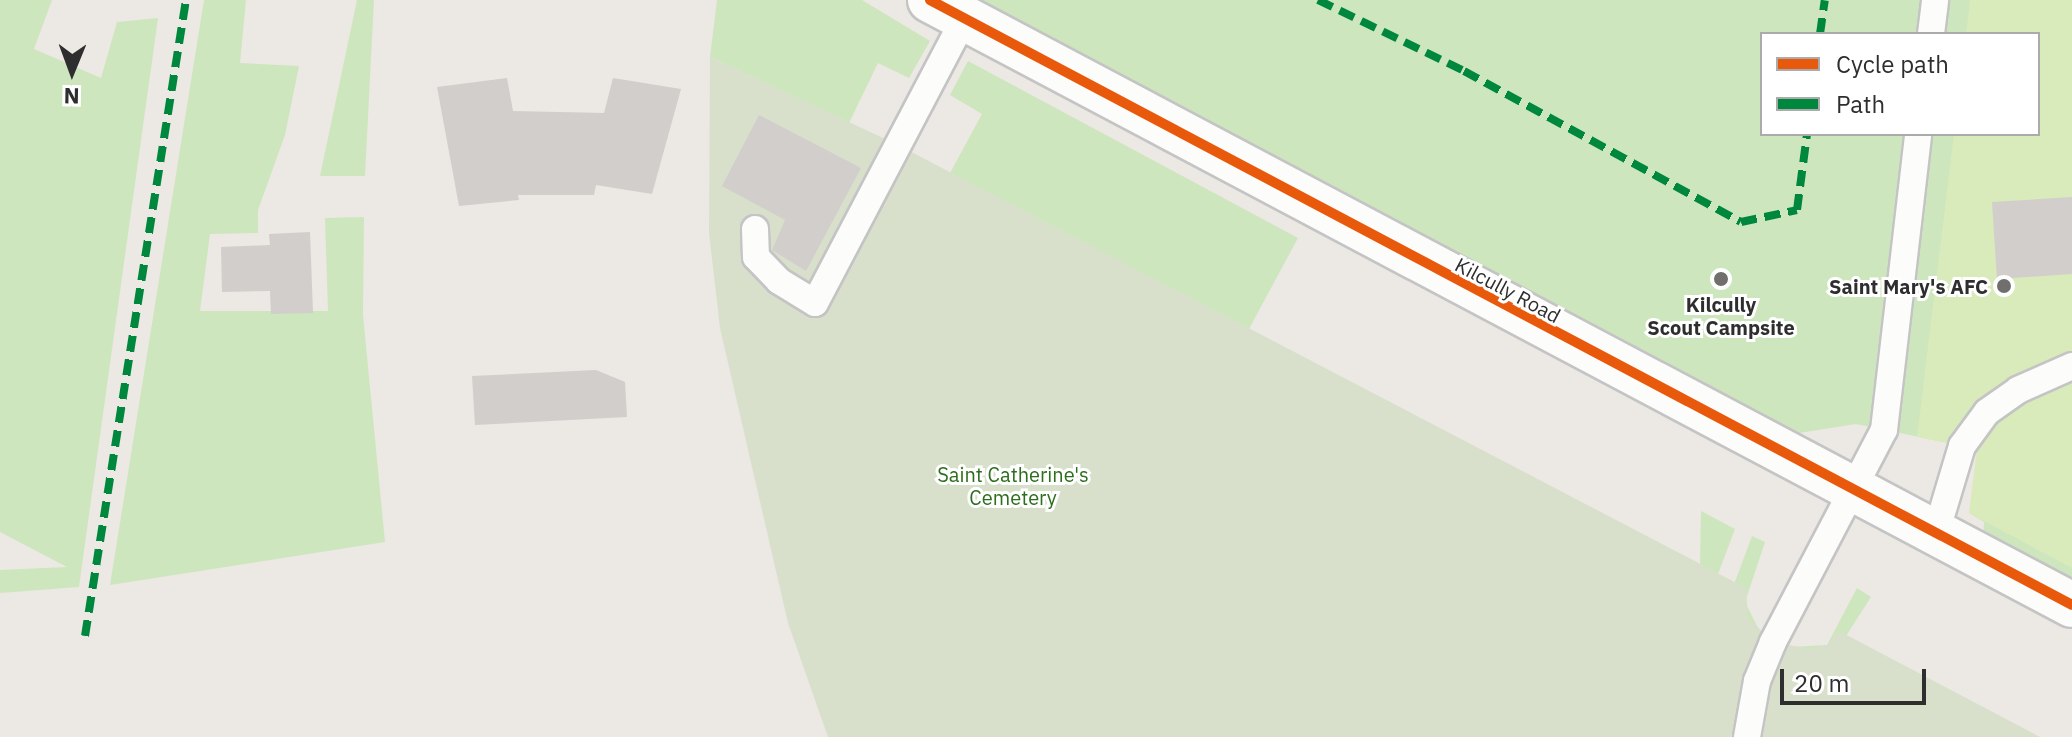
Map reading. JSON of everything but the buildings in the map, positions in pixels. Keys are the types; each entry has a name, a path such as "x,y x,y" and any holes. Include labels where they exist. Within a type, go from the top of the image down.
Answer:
{"street":[{"name":"Kilcully Road","path":"947,10 1852,493 2072,605"}],"lane":[{"path":"1931,32 1935,0"},
{"path":"755,229 756,257 779,281 815,303 947,10"},
{"path":"1747,737 1754,693 1773,642 1884,430 1918,136"},
{"path":"1935,536 1962,446 1987,412 2018,390 2072,366"}],"green space":[{"path":"0,0 52,0 34,49 101,78 117,22 158,18 79,587 0,593 0,570 67,567 0,532"},
{"path":"204,0 246,0 240,63 299,66 285,135 258,210 258,233 210,234 200,311 328,311 325,218 364,217 363,315 385,542 110,585"},
{"path":"357,0 374,0 365,176 320,176"},
{"path":"717,0 862,0 930,41 909,78 878,63 849,123 710,57"},
{"name":"Kilcully Scout Campsite","path":"972,0 2072,0 2050,173 1948,443 1856,424 1799,433"},
{"name":"Saint Mary's AFC","path":"1970,0 2072,0 2072,568 1969,513 1977,449 1917,437 1954,136 2040,136 2040,32 1966,32"},
{"name":"Saint Catherine's Cemetery","path":"710,57 900,146 1746,588 1748,618 1773,642 1810,649 1827,645 1839,631 2040,737 828,737 788,623 720,328 709,233"},
{"path":"968,61 1298,238 1249,329 1700,564 1701,511 1735,529 1712,590 950,173 982,114 950,95"},
{"path":"1969,513 2072,536 2072,584 1983,540 1984,522"},
{"path":"1752,536 1765,542 1745,602 1762,636 1724,611"},
{"path":"1857,588 1871,597 1832,658 1790,647 1827,645"}],"marked path":[{"path":"85,636 186,0"},
{"path":"1318,0 1464,71 1741,222 1797,210 1807,136"},
{"path":"1820,32 1825,0"}],"cycle path":[{"path":"930,0 2072,605"}],"place":[{"name":"Kilcully Scout Campsite","path":"1721,279"},
{"name":"Saint Mary's AFC","path":"2004,286"}]}
